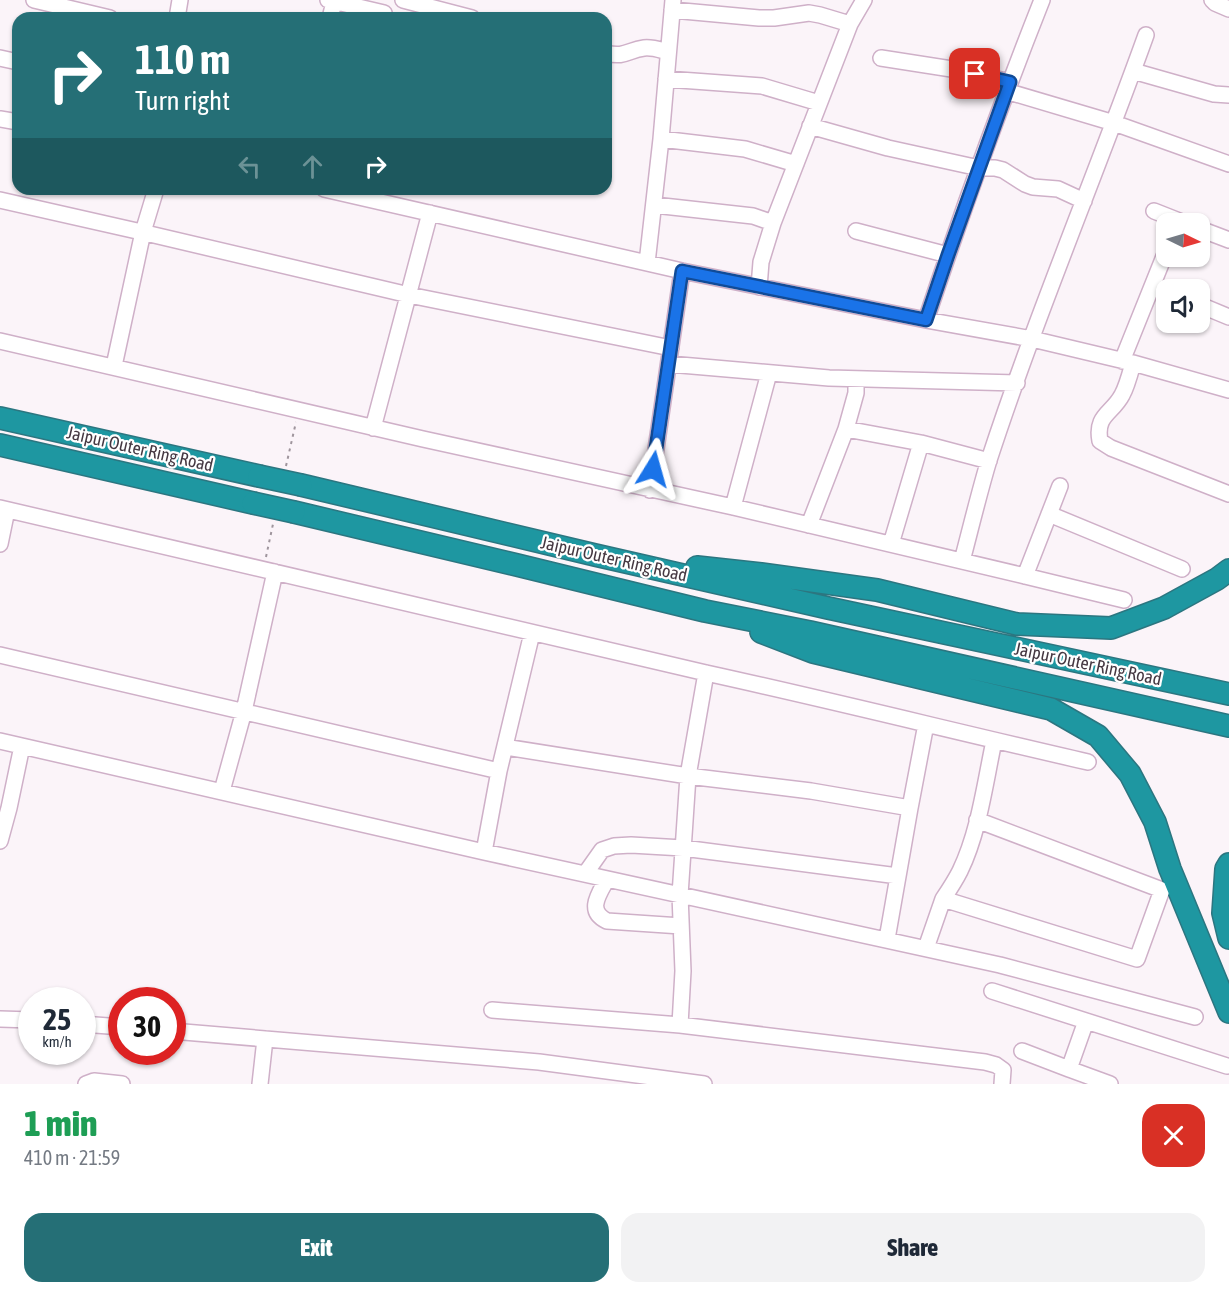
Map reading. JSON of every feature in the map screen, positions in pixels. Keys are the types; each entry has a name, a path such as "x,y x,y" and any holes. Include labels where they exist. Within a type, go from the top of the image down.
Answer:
{"highway":[{"name":"Jaipur Outer Ring Road","path":"0,418 301,485 828,608 1229,694"},
{"name":"Jaipur Outer Ring Road","path":"0,445 294,512 705,611"},
{"path":"595,555 877,590 1017,624 1111,628 1164,608 1229,570"},
{"path":"705,611 810,632 1229,726"},
{"path":"705,611 813,652 1051,709 1098,736 1130,774 1155,822 1170,870 1229,1012"},
{"path":"1229,864 1226,869 1223,913 1229,938"}],"street":[{"path":"34,0 85,12"},
{"path":"403,0 449,12"},
{"path":"759,287 761,262 773,222 850,24 864,0"},
{"path":"926,320 1008,87 1042,0"},
{"path":"1212,0 1229,9"},
{"path":"331,1 384,10"},
{"path":"647,263 661,139 672,5 759,18 820,15 850,24"},
{"path":"962,561 989,461 1032,339 1146,35"},
{"path":"612,54 624,55 641,48 668,52"},
{"path":"881,58 958,70 1229,164"},
{"path":"1133,70 1214,94 1229,95"},
{"path":"666,79 744,83 819,103"},
{"path":"810,126 870,143 979,168 995,168 1033,187 1058,189 1084,201"},
{"path":"661,139 762,152 796,164"},
{"path":"114,366 143,232 154,195"},
{"path":"355,195 682,271 1032,339 1229,390"},
{"path":"0,200 409,295 671,348"},
{"path":"654,205 745,215 773,222"},
{"path":"1154,211 1159,213"},
{"path":"373,428 430,213"},
{"path":"856,231 948,255"},
{"path":"1210,233 1229,240"},
{"path":"1161,267 1128,362 1123,393 1102,421 1098,431 1100,441 1111,448 1229,494"},
{"path":"650,490 682,271"},
{"path":"1210,309 1229,316"},
{"path":"0,341 373,428 733,507 1124,600"},
{"path":"669,364 829,378 1017,383"},
{"path":"733,507 769,373"},
{"path":"808,525 846,429 856,393 856,379"},
{"path":"846,429 921,443 989,461"},
{"path":"891,544 921,443"},
{"path":"1025,576 1060,486"},
{"path":"0,544 3,509 1088,762"},
{"path":"1049,514 1182,569"},
{"path":"222,791 244,711 275,572"},
{"path":"484,852 499,771 532,633"},
{"path":"0,655 499,771"},
{"path":"680,1025 683,971 680,895 688,776 706,673"},
{"path":"887,939 926,724"},
{"path":"0,741 484,852 1000,964 1195,1017"},
{"path":"926,948 943,899 960,870 977,820 994,741"},
{"path":"0,841 4,806 22,746"},
{"path":"505,747 688,776 811,791 910,808"},
{"path":"943,899 1137,959 1162,890 977,820"},
{"path":"585,874 602,850 614,846 631,845 683,848 898,876"},
{"path":"607,879 597,896 595,909 599,918 607,921 681,926"},
{"path":"992,991 1227,1066"},
{"path":"492,1010 680,1025 985,1062 1003,1070 1002,1084"},
{"path":"0,1018 18,1019"},
{"path":"1069,1069 1086,1021"},
{"path":"186,1032 539,1062 704,1084"},
{"path":"260,1084 265,1039"},
{"path":"1022,1051 1110,1084"},
{"path":"86,1084 94,1081 122,1084"}],"route":[{"path":"653,469 682,271 926,320 1010,82 975,74"}]}
